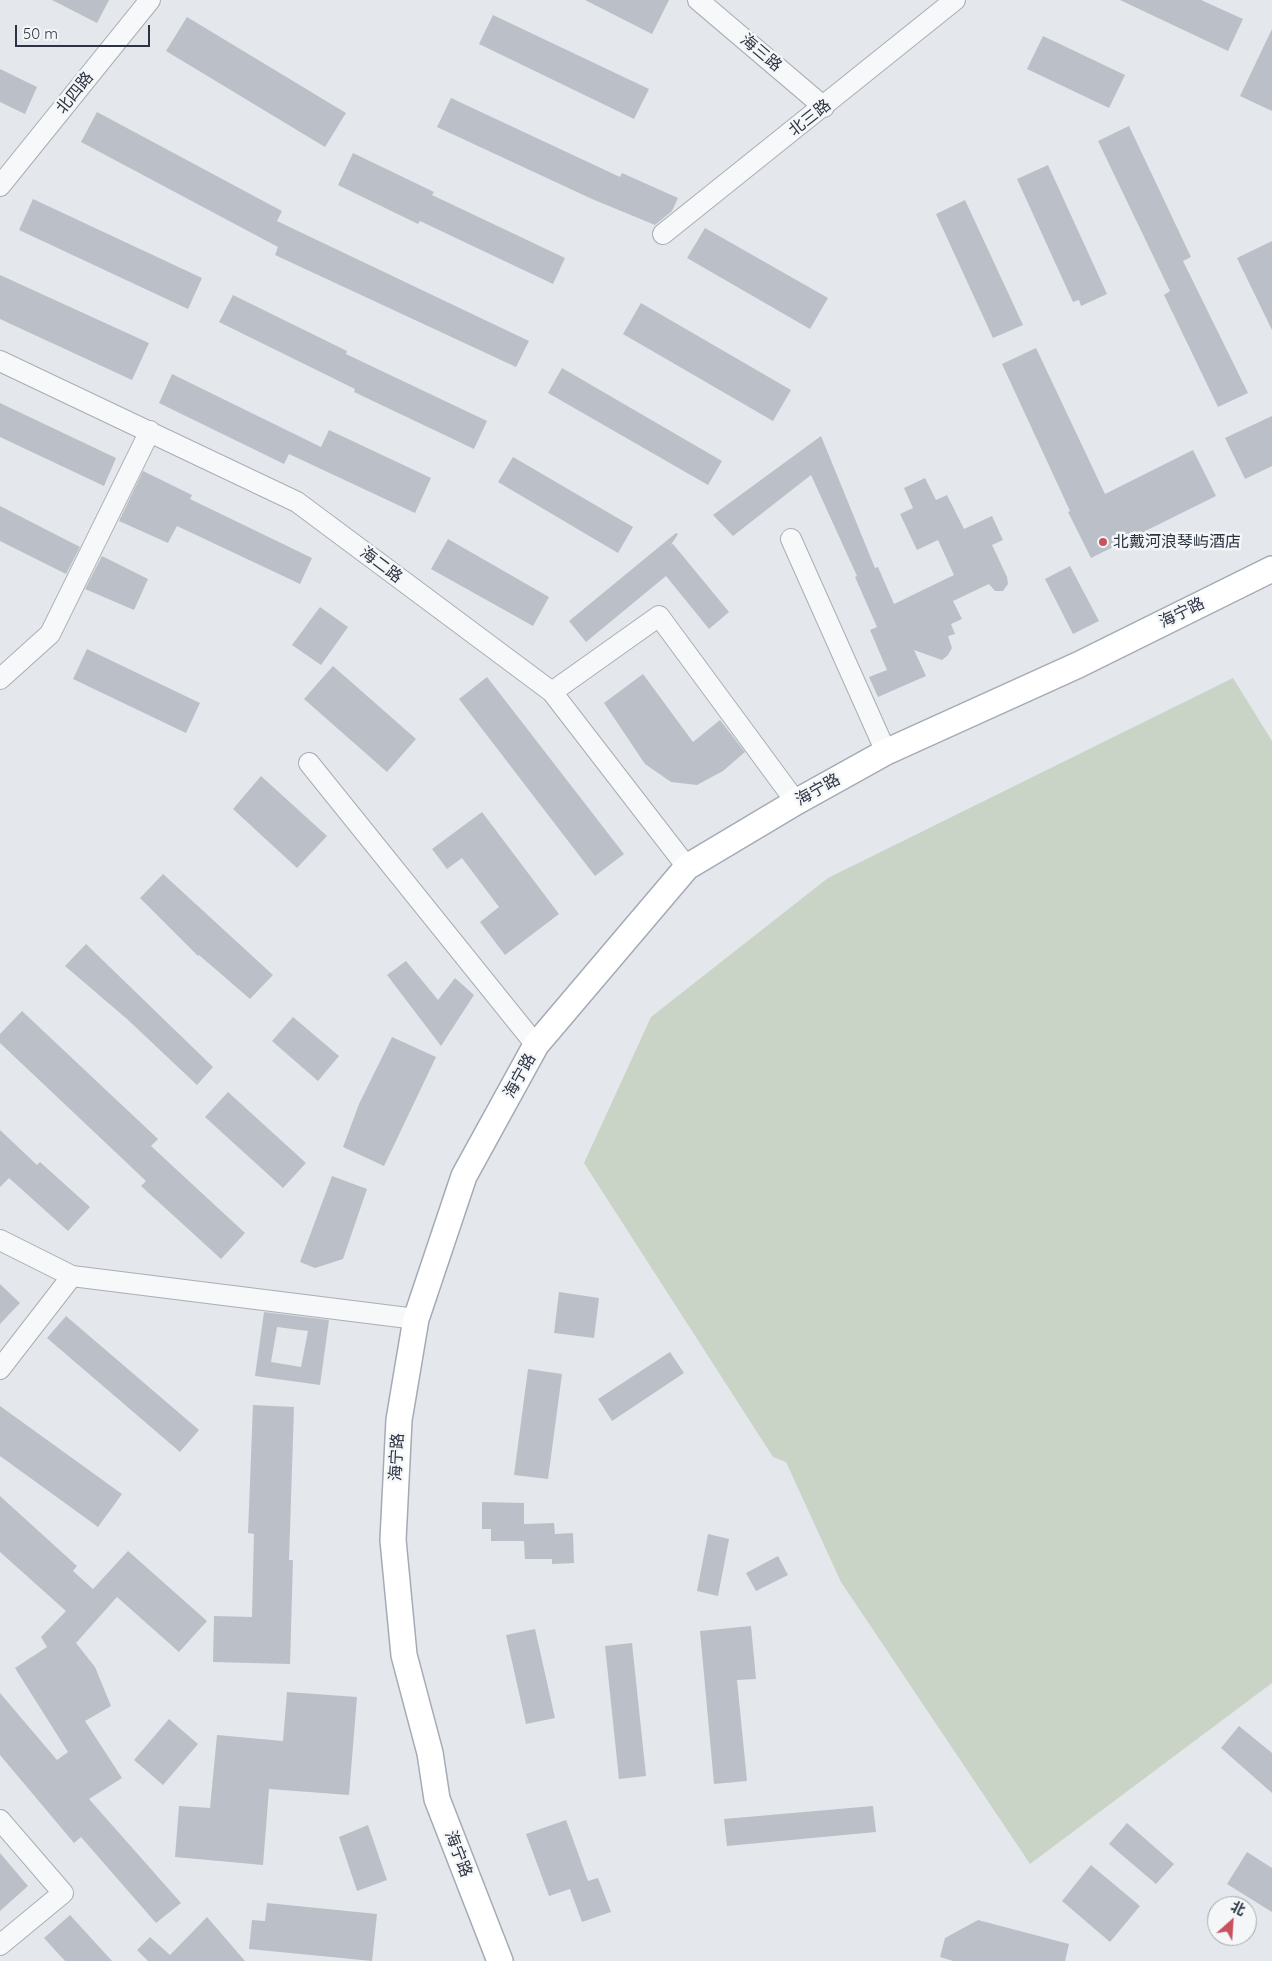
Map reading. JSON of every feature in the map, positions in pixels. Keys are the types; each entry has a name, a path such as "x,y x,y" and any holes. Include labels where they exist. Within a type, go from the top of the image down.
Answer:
{"main road":[{"name":"海宁路","path":"500,1961 437,1799 430,1753 404,1655 393,1540 399,1420 416,1319 464,1176 536,1045 687,867 796,802 886,752 1078,665 1272,569"}],"street":[{"name":"北四路","path":"0,186 150,0"},
{"name":"海三路","path":"698,0 824,107"},
{"name":"北三路","path":"663,234 824,107 955,0"},
{"name":"海二路","path":"0,361 297,502 552,692 687,867"},
{"path":"0,679 50,634 150,431"},
{"path":"791,539 886,752"},
{"path":"552,692 659,616 796,802"},
{"path":"309,763 536,1045"},
{"path":"0,1240 72,1276 416,1319"},
{"path":"0,1368 72,1276"},
{"path":"0,1820 63,1893 0,1945"}],"green space":[{"path":"1233,678 1272,741 1272,1683 1030,1864 841,1582 786,1462 773,1457 584,1163 651,1017 828,878"}],"building":[{"path":"52,0 109,0 97,23"},
{"path":"585,0 669,0 652,34"},
{"path":"1120,0 1201,0 1243,19 1228,51"},
{"path":"493,15 649,89 634,119 479,44"},
{"path":"187,17 346,113 325,147 166,51"},
{"path":"1272,29 1272,111 1240,96"},
{"path":"1043,36 1125,75 1109,108 1027,69"},
{"path":"0,69 37,87 25,114 0,102"},
{"path":"451,98 620,177 622,173 678,198 672,211 655,225 592,199 437,127"},
{"path":"97,112 282,211 277,221 529,341 516,367 275,255 278,247 81,142"},
{"path":"1129,126 1191,257 1183,261 1248,393 1218,407 1164,295 1170,291 1098,141"},
{"path":"353,153 434,192 432,195 565,258 553,284 420,221 418,224 338,185"},
{"path":"1048,165 1107,294 1081,306 1079,300 1073,302 1017,179"},
{"path":"33,199 202,278 188,309 19,230"},
{"path":"965,200 1023,325 993,338 936,214"},
{"path":"705,228 828,298 810,329 687,258"},
{"path":"1272,241 1272,330 1237,258"},
{"path":"0,275 149,343 132,380 0,319"},
{"path":"233,295 347,351 346,354 487,421 474,449 354,392 355,389 219,322"},
{"path":"641,303 791,390 773,421 623,334"},
{"path":"1036,348 1105,494 1193,450 1216,496 1091,558 1068,512 1070,511 1002,364"},
{"path":"562,368 722,461 708,485 548,393"},
{"path":"172,374 321,447 329,430 431,478 415,513 289,454 284,464 159,403"},
{"path":"0,403 116,458 104,486 0,437"},
{"path":"1272,416 1272,466 1245,479 1225,438"},
{"path":"821,436 875,568 878,567 894,604 954,575 938,540 917,550 900,514 913,508 904,488 925,478 936,500 947,495 964,529 992,516 1003,540 992,545 1007,577 1008,584 1003,591 995,591 989,584 953,601 962,619 951,624 955,634 948,636 952,648 948,655 942,660 914,650 926,676 878,697 869,677 887,670 870,630 877,627 855,577 857,576 811,475 733,536 713,515"},
{"path":"513,457 633,527 618,553 498,482"},
{"path":"143,471 192,495 190,499 312,558 300,584 177,526 168,543 119,521"},
{"path":"0,506 80,547 66,574 0,541"},
{"path":"676,533 678,534 671,545 673,544 729,612 709,629 666,576 586,642 569,621"},
{"path":"448,539 549,597 533,626 431,569"},
{"path":"102,556 148,579 134,610 85,589"},
{"path":"1070,566 1099,621 1073,634 1045,579"},
{"path":"320,607 348,627 321,665 292,645"},
{"path":"87,649 200,703 186,733 73,679"},
{"path":"333,666 416,739 387,772 304,699"},
{"path":"643,674 693,742 720,720 745,752 723,771 697,785 671,782 645,764 604,703"},
{"path":"487,677 624,854 595,876 459,699"},
{"path":"261,776 327,836 297,868 233,809"},
{"path":"482,812 559,914 505,955 480,922 499,907 462,858 447,869 432,849"},
{"path":"163,874 273,975 250,999 198,956 140,898"},
{"path":"86,944 213,1067 197,1085 127,1019 65,966"},
{"path":"406,961 438,1000 455,978 474,995 441,1046 387,975"},
{"path":"22,1011 158,1139 151,1146 245,1233 221,1259 141,1186 146,1181 0,1043 0,1034"},
{"path":"293,1017 339,1056 318,1081 272,1041"},
{"path":"392,1037 436,1057 384,1166 343,1147 359,1104"},
{"path":"228,1092 306,1163 283,1188 205,1117"},
{"path":"0,1130 37,1165 40,1162 90,1207 68,1231 9,1178 0,1187"},
{"path":"332,1176 367,1189 343,1259 315,1268 300,1262"},
{"path":"0,1284 20,1303 0,1324"},
{"path":"559,1292 599,1298 594,1338 554,1333"},
{"path":"264,1312 329,1320 320,1385 255,1376","holes":["277,1327 308,1331 301,1367 271,1362"]},
{"path":"66,1316 199,1430 180,1452 47,1338"},
{"path":"670,1352 684,1373 612,1421 598,1399"},
{"path":"528,1369 562,1374 548,1479 514,1475"},
{"path":"253,1405 294,1407 289,1560 293,1560 290,1664 213,1662 214,1616 252,1617 254,1534 248,1533"},
{"path":"0,1406 122,1494 98,1527 0,1456"},
{"path":"0,1496 77,1566 73,1571 93,1589 128,1551 207,1621 179,1652 117,1597 76,1643 95,1667 111,1706 85,1721 122,1778 89,1799 181,1903 156,1923 81,1837 74,1843 0,1755 0,1693 57,1760 68,1752 15,1668 47,1647 41,1637 66,1611 0,1552"},
{"path":"482,1502 524,1503 524,1524 554,1523 555,1534 573,1533 574,1563 552,1564 552,1559 525,1559 524,1541 491,1541 491,1529 482,1529"},
{"path":"708,1534 729,1539 718,1596 697,1591"},
{"path":"778,1556 788,1575 756,1591 746,1573"},
{"path":"751,1626 756,1679 737,1680 747,1781 714,1784 700,1631"},
{"path":"535,1629 555,1718 526,1724 506,1635"},
{"path":"632,1643 646,1776 619,1779 605,1646"},
{"path":"287,1692 357,1697 349,1795 269,1789 263,1865 175,1857 179,1806 210,1808 217,1735 283,1741"},
{"path":"169,1719 198,1744 163,1785 134,1760"},
{"path":"1239,1726 1272,1753 1272,1793 1221,1748"},
{"path":"873,1806 876,1832 727,1846 724,1819"},
{"path":"566,1820 588,1881 598,1878 611,1912 582,1922 570,1889 549,1896 526,1834"},
{"path":"1127,1823 1174,1864 1156,1884 1109,1844"},
{"path":"368,1825 387,1880 357,1891 339,1837"},
{"path":"1247,1852 1272,1868 1272,1912 1257,1903 1257,1896 1246,1896 1227,1884"},
{"path":"0,1853 28,1886 0,1911"},
{"path":"1091,1865 1140,1906 1110,1942 1062,1901"},
{"path":"267,1903 377,1914 372,1961 249,1949 252,1920 265,1921"},
{"path":"70,1915 112,1961 65,1961 44,1938"},
{"path":"207,1917 245,1961 148,1961 137,1950 150,1937 170,1955"},
{"path":"978,1920 1069,1944 1065,1961 953,1961 940,1957 945,1938"}],"place":[{"name":"北戴河浪琴屿酒店","path":"1103,542"}]}
